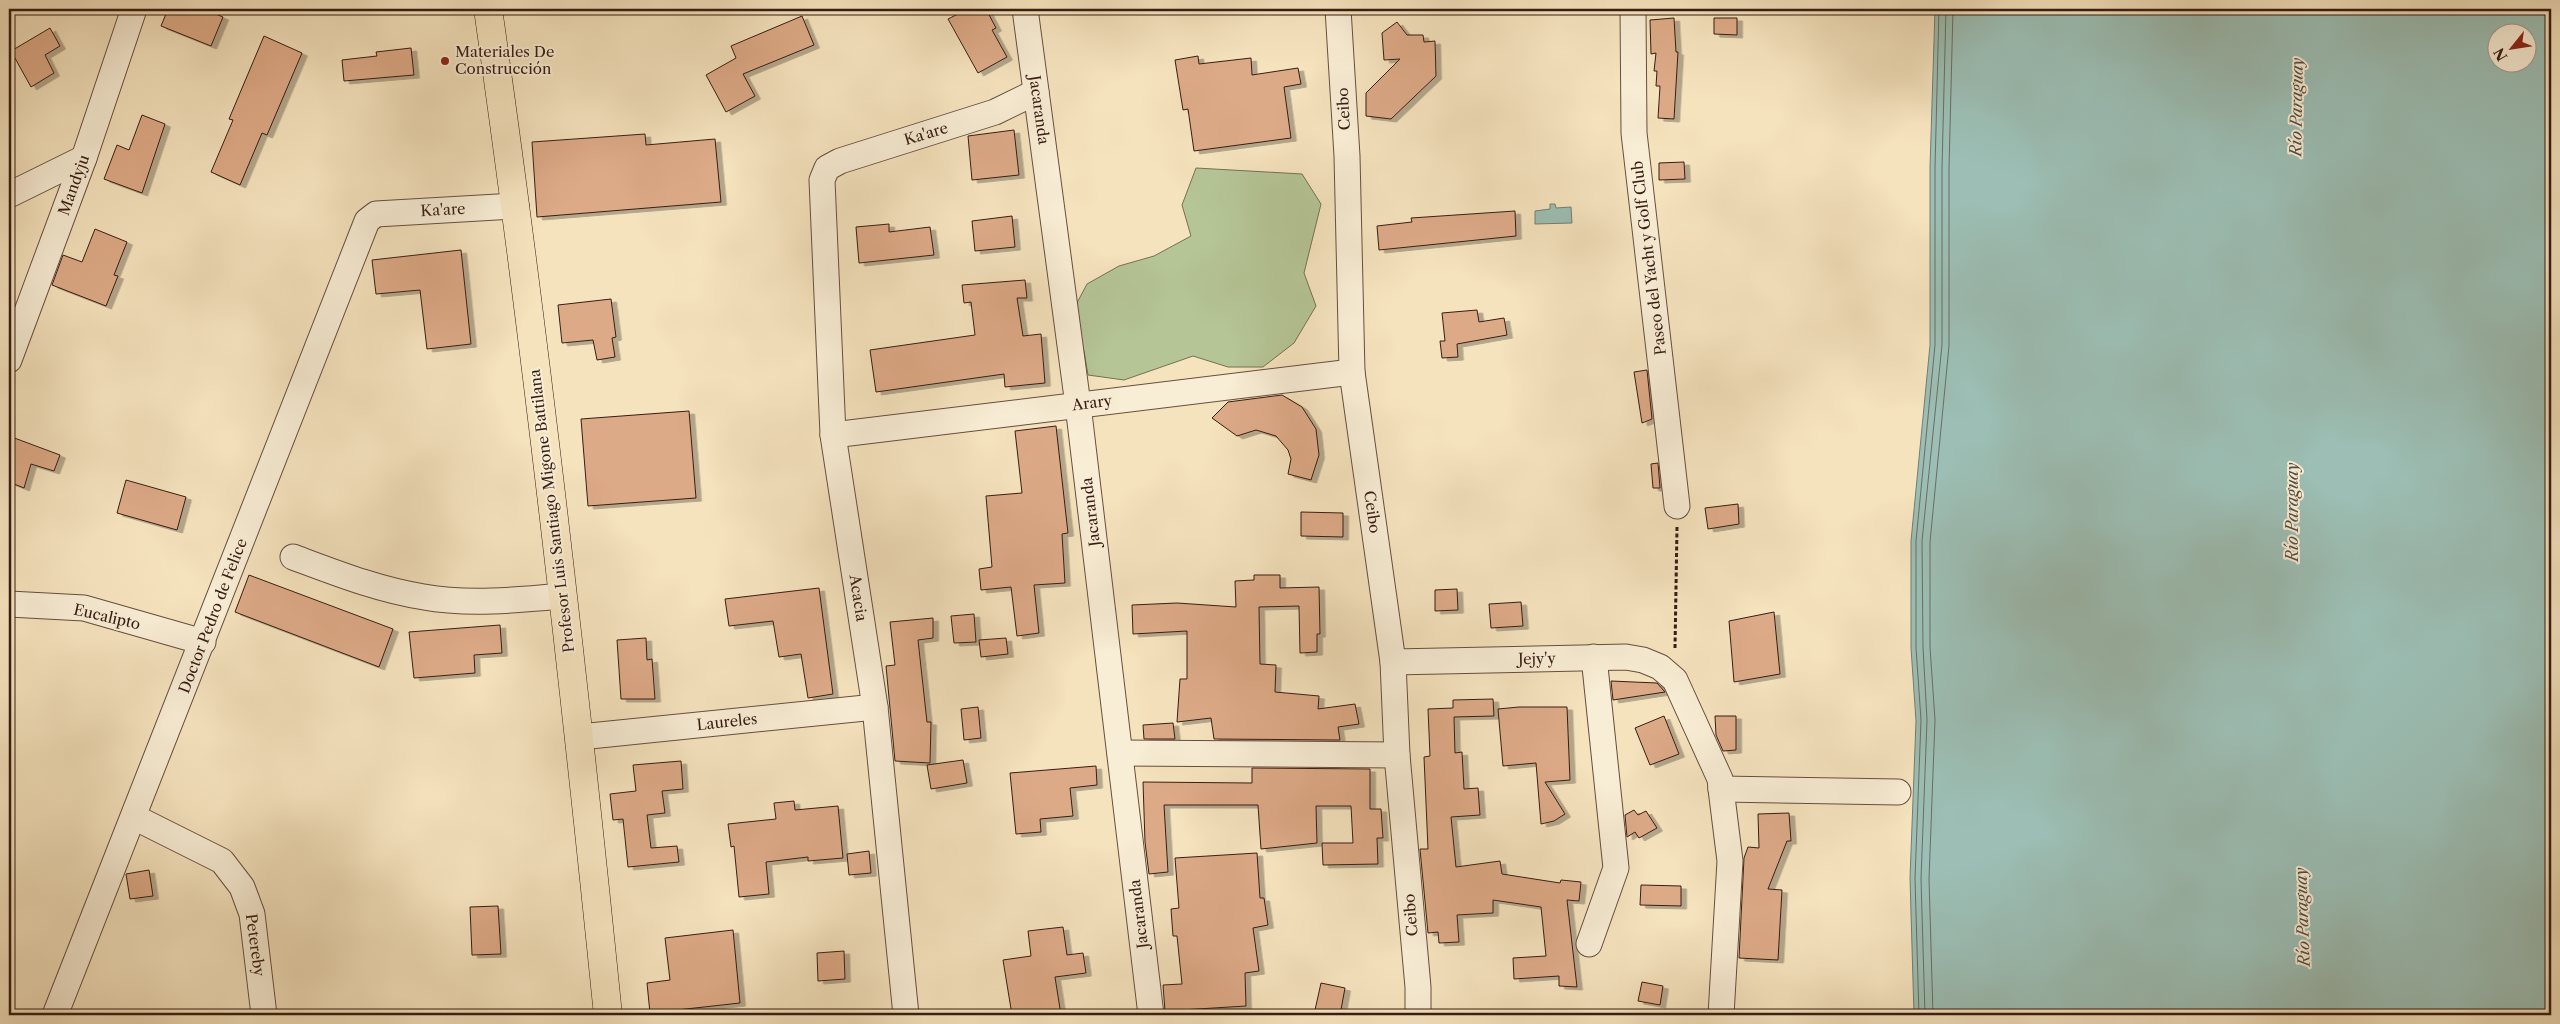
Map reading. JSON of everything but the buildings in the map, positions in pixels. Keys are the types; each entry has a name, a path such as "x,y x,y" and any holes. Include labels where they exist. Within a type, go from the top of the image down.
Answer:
{"main road":[{"name":"Profesor Luis Santiago Migone Battilana","path":"488,9 516,206 580,737 608,1015"}],"street":[{"name":"Mandyju","path":"9,360 84,158 134,9"},
{"name":"Jacaranda","path":"1025,9 1078,405 1151,1015"},
{"name":"Ceibo","path":"1338,9 1347,156 1352,372 1392,662 1397,755 1418,987 1418,1015"},
{"name":"Paseo del Yacht y Golf Club","path":"1633,9 1634,133 1677,506"},
{"name":"Ka'are","path":"822,180 827,168 840,161 995,112 1036,92"},
{"path":"9,195 84,158"},
{"name":"Acacia","path":"822,180 832,435 875,707 906,1015"},
{"name":"Ka'are","path":"370,218 376,214 516,206"},
{"name":"Doctor Pedro de Felice","path":"55,1015 203,642 365,225 370,218"},
{"name":"Arary","path":"832,435 1352,372"},
{"path":"293,557 352,578 426,598 521,600 562,596"},
{"name":"Eucalipto","path":"9,604 84,608 203,642"},
{"path":"1589,944 1616,868 1594,657"},
{"name":"Jejy'y","path":"1392,662 1626,657 1643,660 1660,667 1674,680"},
{"path":"1674,680 1720,779 1730,861 1720,1015"},
{"name":"Laureles","path":"580,737 875,707"},
{"path":"1120,753 1397,755"},
{"path":"1721,789 1898,792"},
{"name":"Petereby","path":"134,817 222,861 242,887 252,914 264,1015"}],"path":[{"path":"1674,680 1677,506"}],"green space":[{"path":"1196,168 1302,174 1321,204 1304,273 1316,306 1294,343 1263,367 1228,367 1193,356 1124,380 1088,375 1084,351 1070,316 1087,284 1119,266 1154,256 1191,236 1182,205"}],"water":[{"name":"Río Paraguay","path":"1935,9 2551,9 2551,1015 1914,1015 1910,878 1916,721 1911,648 1911,541 1930,345 1930,167"},
{"path":"1550,204 1555,204 1556,208 1571,207 1572,223 1535,224 1535,211 1550,209"}],"place":[{"name":"Materiales De Construcción","path":"445,61"}]}
